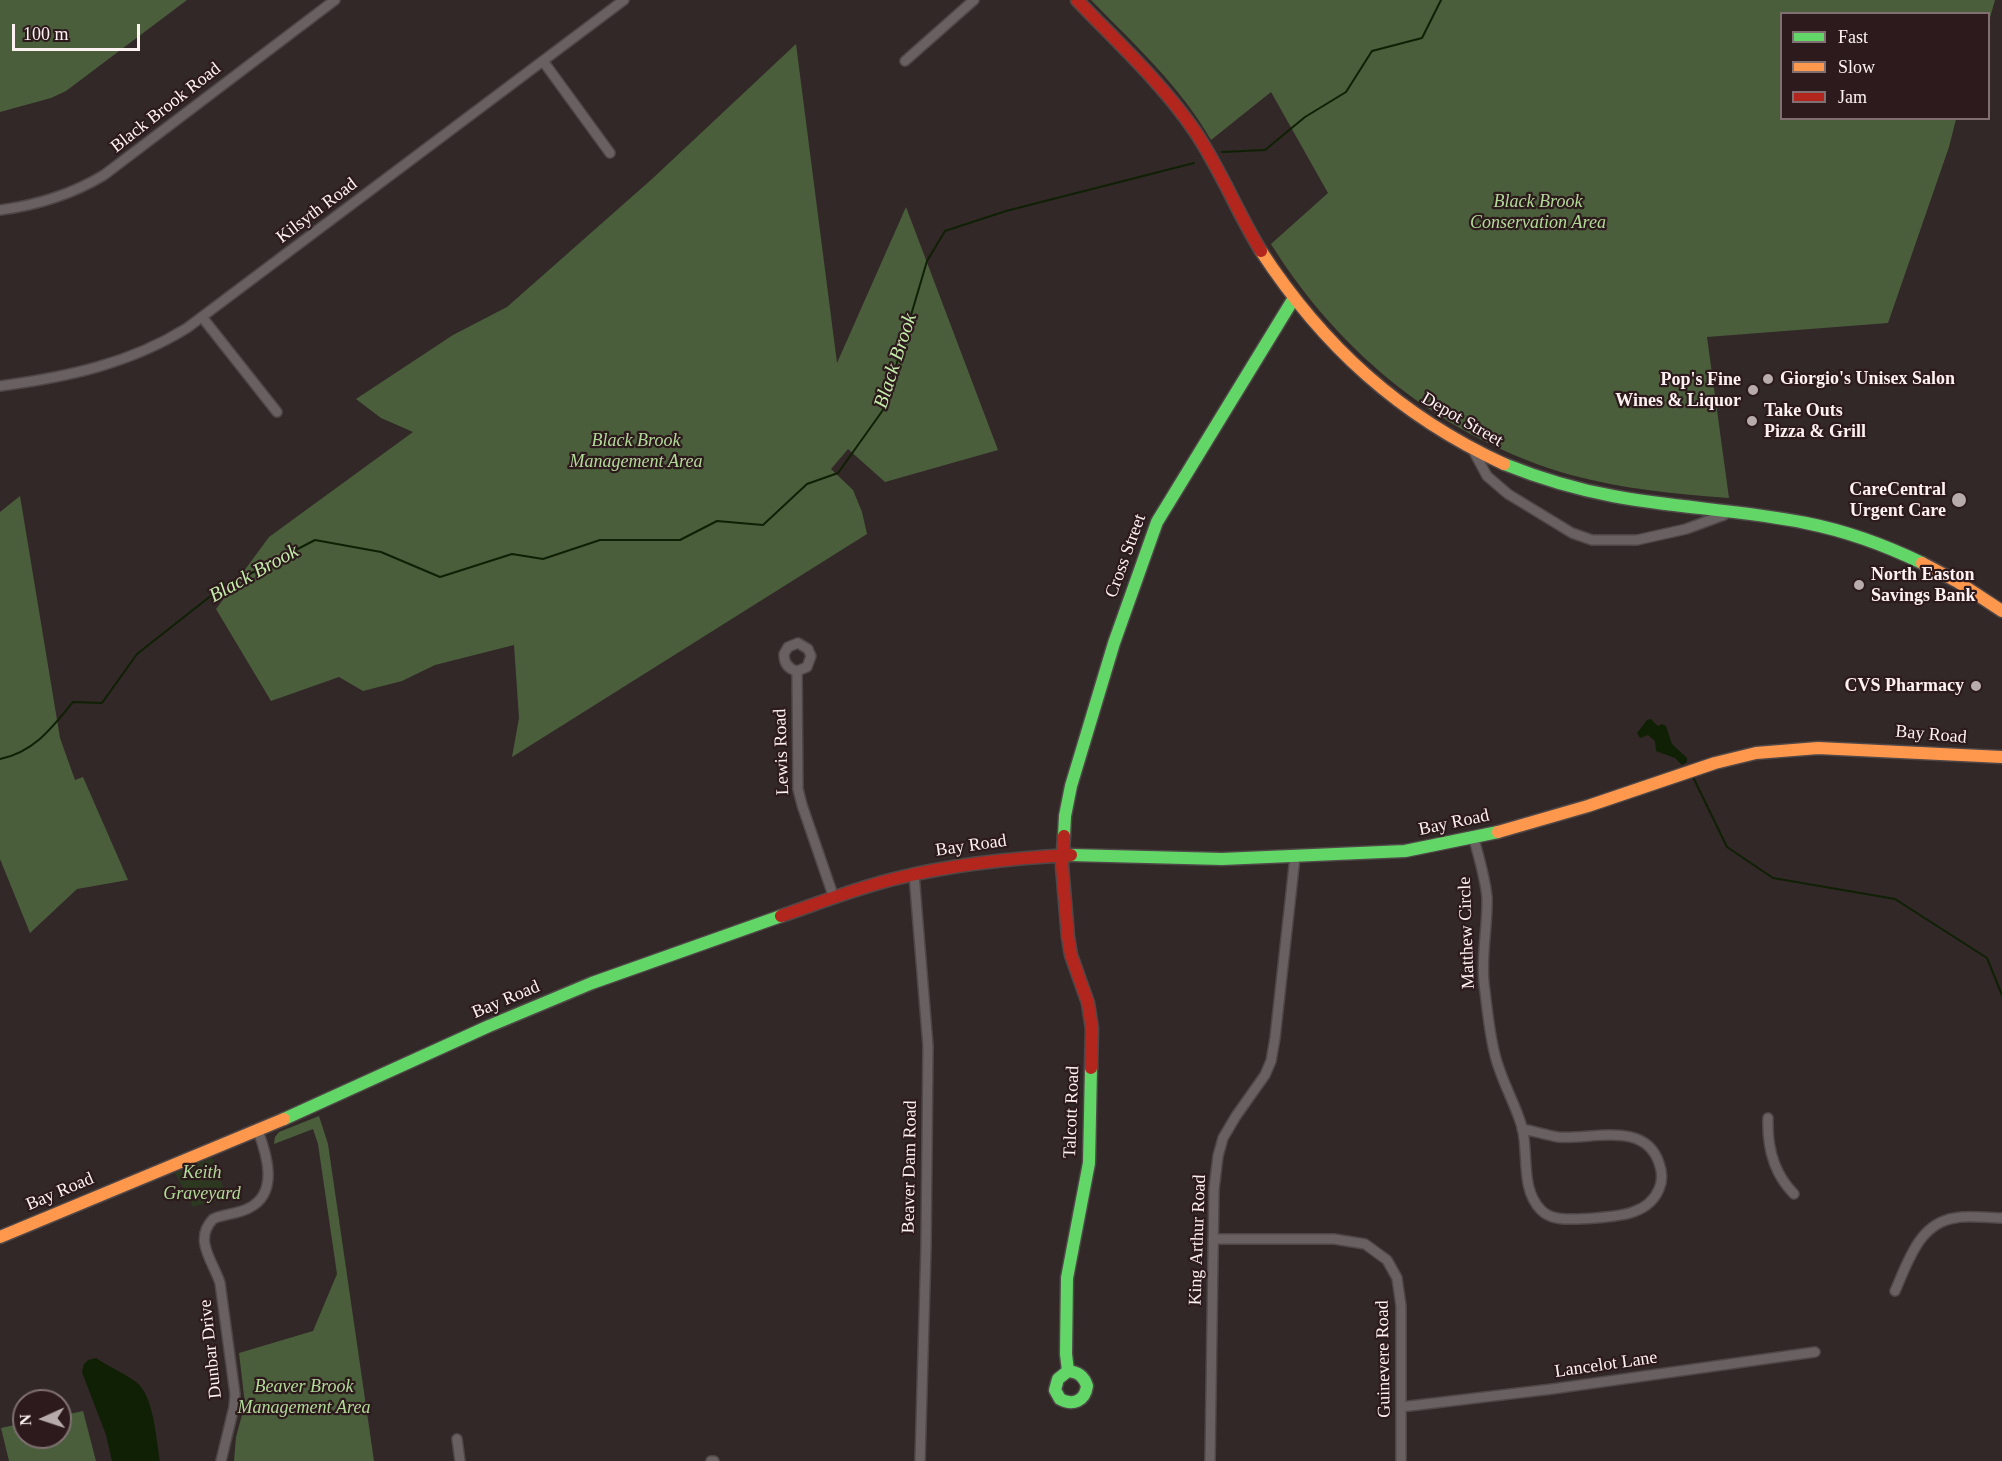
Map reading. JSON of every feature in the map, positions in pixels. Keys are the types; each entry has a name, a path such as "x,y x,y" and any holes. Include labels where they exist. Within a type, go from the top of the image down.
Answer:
{"main road":[{"name":"Depot Street","path":"1077,0 1150,76 1189,123 1263,254 1325,338 1370,380 1415,415 1471,448 1524,473 1584,492 1809,524 1858,538 1943,573 2002,611"},
{"name":"Cross Street","path":"1062,855 1065,816 1072,778 1138,572 1157,522 1294,298"},
{"name":"Bay Road","path":"0,1237 258,1131 489,1026 591,983 834,898 914,874 1013,858 1062,855 1186,860 1405,851 1474,839 1708,765 1756,753 1790,748 1878,749 1958,756 2002,757"},
{"name":"Talcott Road","path":"1062,855 1069,946 1088,1003 1092,1029 1089,1163 1067,1278 1066,1354 1068,1371"}],"street":[{"name":"Black Brook Road","path":"0,210 55,199 104,175 335,0"},
{"name":"Kilsyth Road","path":"0,386 70,375 121,360 152,348 188,328 624,0"},
{"path":"905,62 974,0"},
{"path":"543,61 610,153"},
{"path":"202,317 277,412"},
{"path":"1471,448 1487,476 1508,494 1572,533 1592,540 1614,541 1644,538 1686,529 1730,512"},
{"name":"Lewis Road","path":"797,670 798,789 834,898"},
{"name":"Matthew Circle","path":"1474,839 1484,875 1487,898 1483,965 1493,1043 1498,1067 1522,1129 1533,1201 1542,1211 1554,1218 1567,1220 1627,1214 1643,1209 1654,1199 1660,1186 1662,1171 1657,1157 1648,1146 1636,1138 1623,1135 1557,1137 1522,1129"},
{"name":"King Arthur Road","path":"1210,1461 1214,1189 1218,1156 1223,1138 1236,1116 1262,1082 1273,1054 1294,857"},
{"name":"Beaver Dam Road","path":"914,874 928,1046 926,1270 920,1461"},
{"path":"1768,1118 1773,1161 1783,1183 1794,1194"},
{"name":"Dunbar Drive","path":"221,1461 234,1407 234,1383 220,1283 203,1242 204,1233 213,1219 250,1208 262,1196 267,1186 268,1166 258,1131"},
{"path":"1895,1291 1918,1242 1932,1227 1957,1217 2002,1218"},
{"name":"Guinevere Road","path":"1213,1239 1334,1239 1365,1244 1380,1254 1391,1266 1399,1287 1401,1461"},
{"name":"Lancelot Lane","path":"1401,1407 1815,1352"},
{"path":"457,1439 460,1461"}],"green space":[{"path":"0,0 187,0 66,91 51,98 0,112"},
{"name":"Black Brook Conservation Area","path":"1091,0 1995,0 1990,18 1990,12 1780,12 1780,120 1956,120 1949,147 1888,323 1707,337 1729,498 1669,493 1571,475 1525,459 1481,439 1439,415 1400,388 1329,322 1271,244 1328,193 1271,92 1211,140 1199,120 1171,84"},
{"name":"Black Brook Management Area","path":"796,44 837,363 906,207 998,450 885,482 848,449 831,469 853,490 862,512 867,534 512,757 519,718 514,645 435,665 402,681 363,691 339,677 271,701 216,609 269,537 413,432 381,418 356,399 453,335 507,307 652,179"},
{"path":"20,496 60,738 75,780 83,777 128,880 77,889 30,933 0,859 0,512"},
{"name":"Beaver Brook Management Area","path":"319,1116 328,1144 374,1461 234,1461 236,1437 245,1404 239,1353 313,1331 337,1274 318,1144 313,1129 274,1144 279,1132"},
{"name":"Keith Graveyard","path":"212,1158 227,1197 193,1207 175,1173"},
{"path":"83,1411 96,1461 9,1461 1,1428 12,1426 12,1449 72,1449 72,1413"}],"shaded area":[{"path":"1651,719 1658,726 1662,724 1666,726 1672,744 1687,758 1687,762 1682,765 1675,758 1656,751 1655,741 1648,735 1640,738 1637,733 1647,720"},
{"path":"96,1358 142,1388 153,1418 160,1461 112,1461 106,1435 82,1372 88,1360"}],"waterway":[{"name":"Black Brook","path":"1222,152 1265,150 1305,117 1346,92 1372,51 1422,38 1441,0"},
{"name":"Black Brook","path":"0,759 12,756 33,745 50,730 73,702 102,703 137,654 217,591 315,540 381,552 440,577 512,554 543,559 600,540 680,540 717,521 763,525 807,484 838,473 883,410 927,261 945,231 1006,211 1194,163"},
{"path":"1692,775 1727,847 1773,878 1895,899 1987,958 2002,995"}],"traffic: fast":[{"path":"1064,836 1071,786 1114,643 1157,522 1294,298"},
{"path":"1504,464 1557,483 1613,496 1758,515 1821,526 1865,539 1922,563"},
{"path":"1071,855 1222,859 1405,851 1498,832"},
{"path":"284,1119 489,1026 592,983 781,916"},
{"path":"1068,1371 1080,1375 1087,1386 1084,1395 1078,1401 1069,1402 1060,1399 1055,1390 1058,1379 1068,1371 1066,1354 1067,1278 1089,1163 1091,1068"}],"traffic: slow":[{"path":"1261,251 1310,318 1367,375 1431,424 1504,464"},
{"path":"1922,563 1958,582 2002,611"},
{"path":"1498,832 1588,806 1715,763 1756,753 1818,748 2002,757"},
{"path":"0,1237 284,1119"}],"traffic: jam":[{"path":"1077,0 1138,63 1181,112 1212,159 1261,251"},
{"path":"1064,836 1062,866 1068,937 1071,955 1088,1003 1092,1029 1091,1068"},
{"path":"781,916 839,895 919,873 984,862 1071,855"}],"place":[{"name":"Giorgio's Unisex Salon","path":"1768,379"},
{"name":"Pop's Fine Wines & Liquor","path":"1753,390"},
{"name":"Take Outs Pizza & Grill","path":"1752,421"},
{"name":"CareCentral Urgent Care","path":"1959,500"},
{"name":"North Easton Savings Bank","path":"1859,585"},
{"name":"CVS Pharmacy","path":"1976,686"}]}
